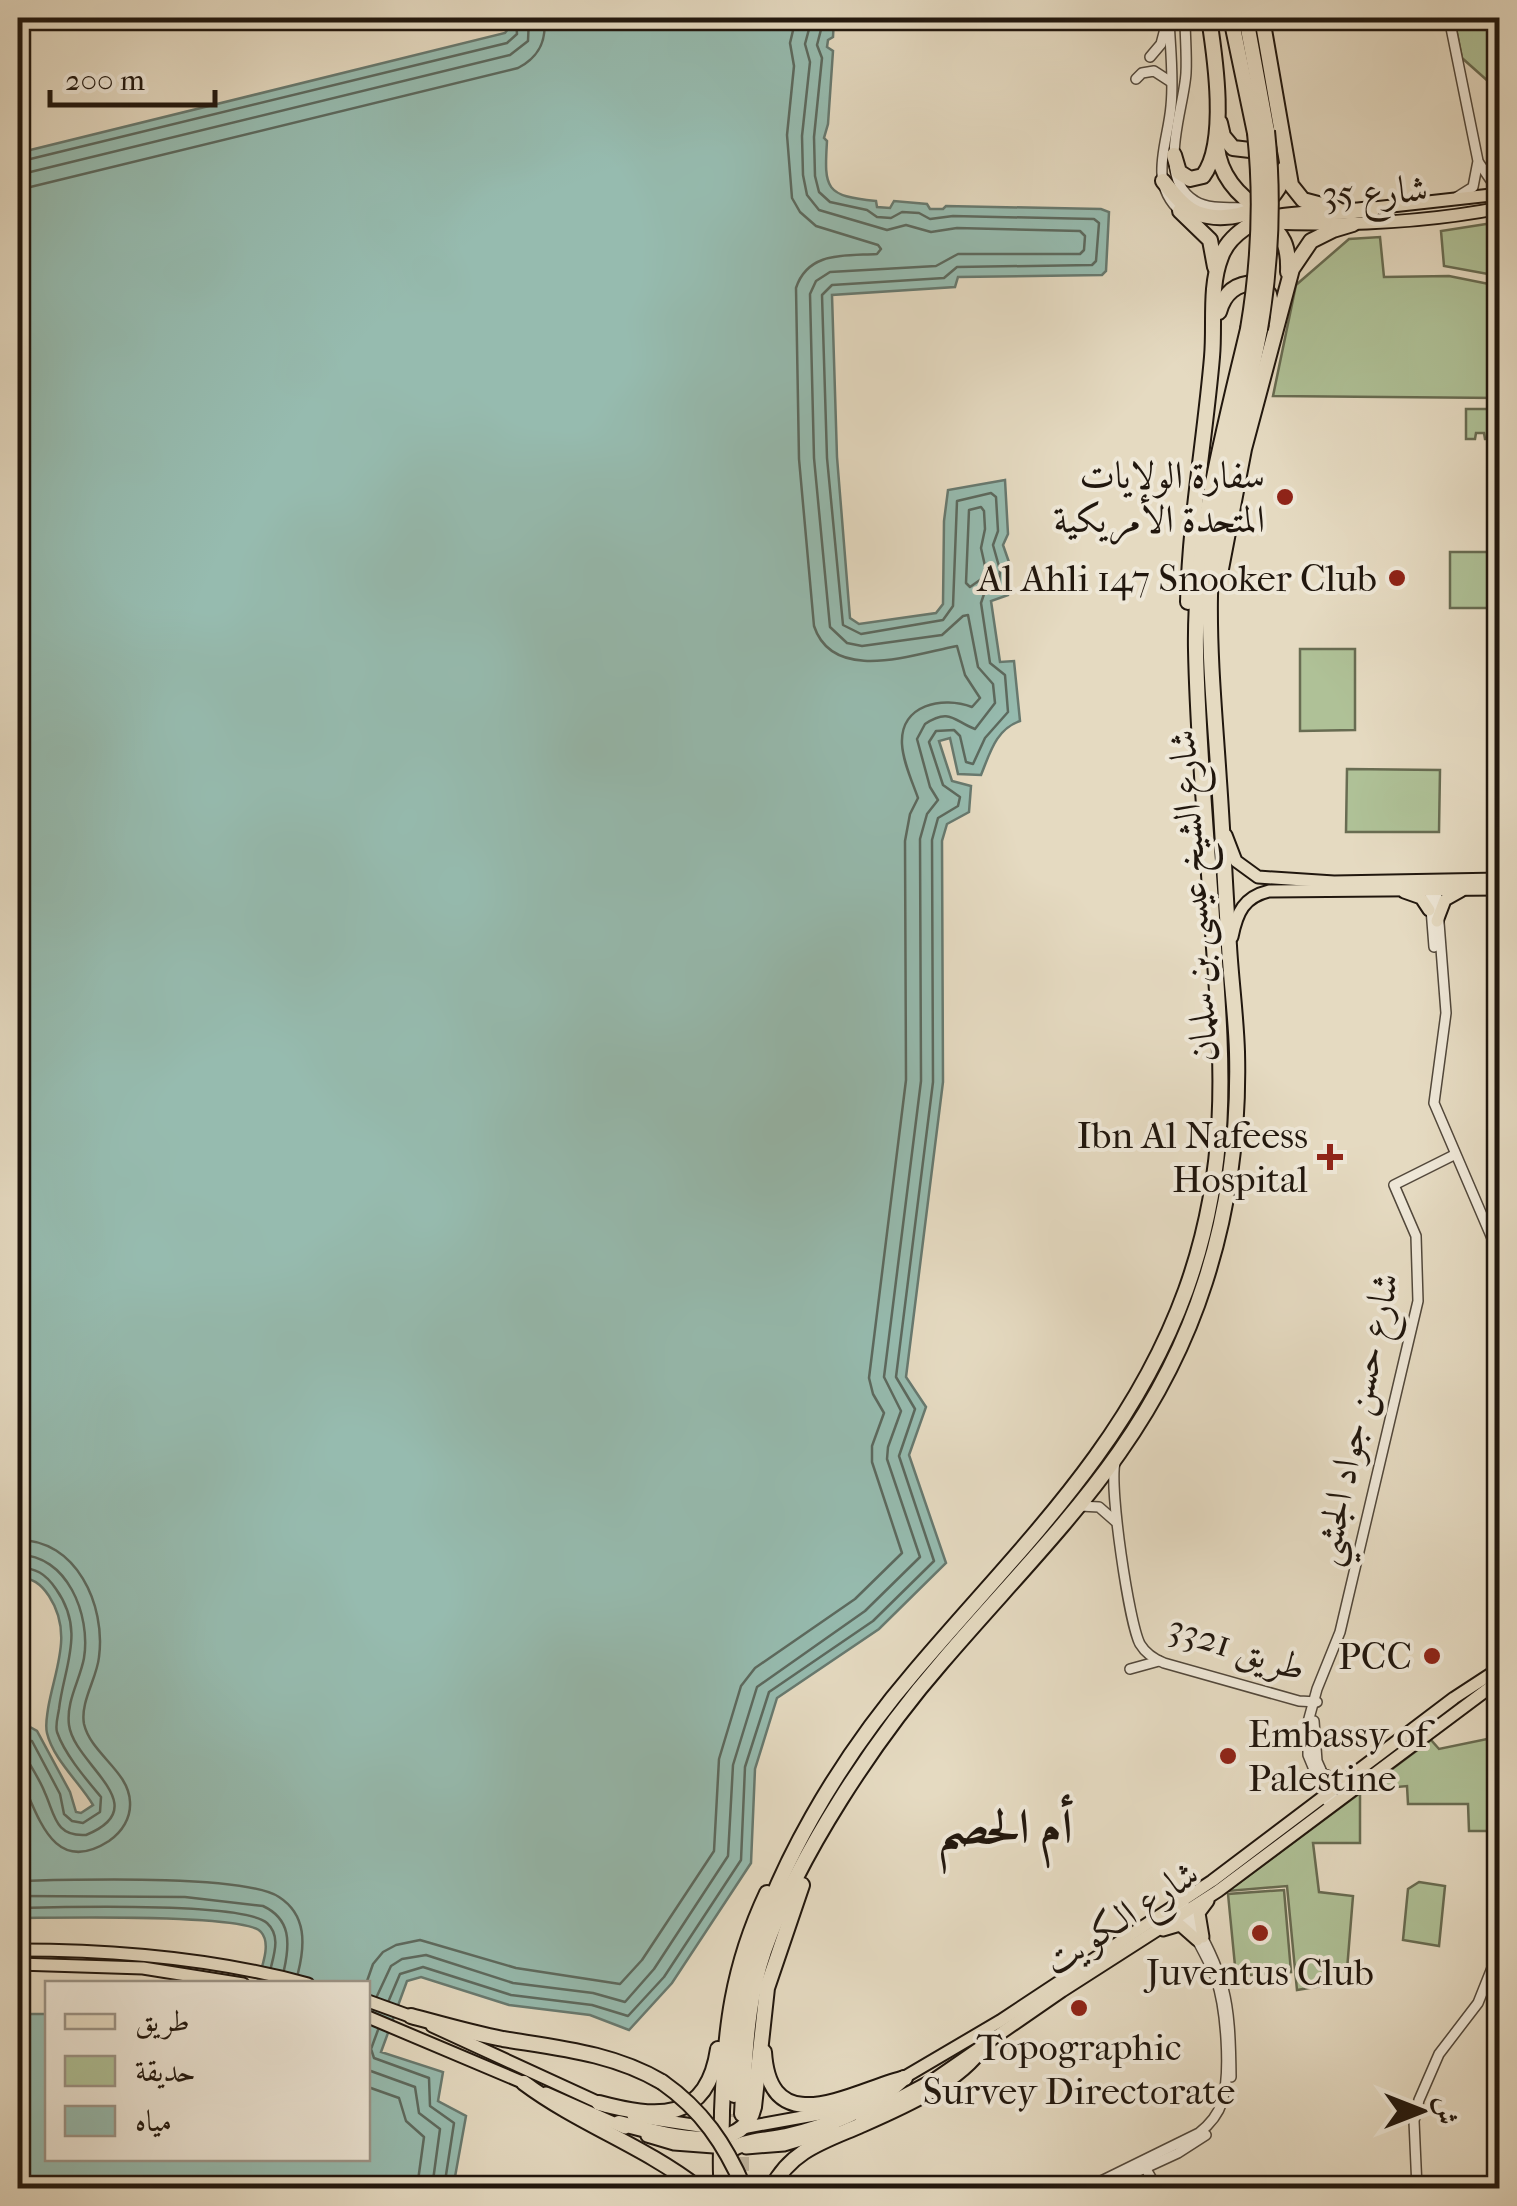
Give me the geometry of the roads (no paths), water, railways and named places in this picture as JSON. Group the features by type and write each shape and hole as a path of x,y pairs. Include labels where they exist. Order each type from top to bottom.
{"highway":[{"path":"1210,18 1223,136 1241,151 1262,146 1270,136 1276,90 1262,18"},
{"name":"شارع الشيخ عيسى بن سلمان","path":"1231,18 1268,133"},
{"name":"شارع الشيخ عيسى بن سلمان","path":"740,2119 751,2005 764,1952 798,1874 879,1743 910,1701 1080,1506 1154,1402 1184,1342 1224,1212 1237,1085 1210,593 1216,528 1270,248 1268,133 1246,18"},
{"path":"1215,283 1221,255 1228,244 1282,185 1268,133 1276,90"},
{"path":"1174,154 1184,176 1203,176 1210,163 1217,102"},
{"path":"1215,132 1223,171 1232,186 1285,240 1287,288"},
{"path":"1268,133 1296,195 1337,209"},
{"path":"1163,181 1195,212 1233,217 1373,209"},
{"path":"1180,212 1210,240 1215,283 1214,335 1189,561 1189,650 1192,676 1198,686"},
{"path":"1257,215 1290,224"},
{"path":"1211,648 1229,520 1287,288 1303,249 1322,235 1354,224"},
{"path":"1214,335 1226,294 1239,285 1256,283 1267,291 1274,308 1269,356"},
{"name":"شارع الشيخ عيسى بن سلمان","path":"740,2119 736,2046 744,1982 756,1943 807,1824 894,1697 1087,1474 1142,1386 1187,1288 1210,1205 1222,1102 1222,1043 1198,686 1200,552 1211,488 1254,329"},
{"path":"598,2103 658,2115 693,2099 707,2082 716,2060 734,1980 762,1904 796,1834 807,1824"},
{"path":"729,2144 740,2119 754,2108 761,2024 771,1970 825,1829"},
{"path":"771,1970 764,2056 768,2076 782,2097 802,2106 834,2102 905,2078"},
{"path":"734,1980 726,2032 729,2144 736,2186"},
{"path":"408,2024 572,2050 625,2063 674,2091 711,2126 736,2186"},
{"path":"772,2188 797,2155 930,2090 976,2056 984,2044"},
{"path":"619,2124 729,2144 817,2128 879,2098 905,2078"},
{"path":"524,2083 552,2104 660,2162 698,2188"}],"main road":[{"name":"شارع 35","path":"1257,215 1373,209 1500,194"},
{"name":"شارع 35","path":"1290,224 1423,220 1500,208"},
{"path":"1222,812 1232,855 1241,868 1258,877 1500,889"},
{"path":"1229,951 1240,908 1260,893 1390,890 1500,879"},
{"path":"1390,890 1416,896 1433,915 1445,900 1465,889"},
{"path":"1327,1793 1336,1780 1352,1777 1500,1668"},
{"name":"شارع الكويت","path":"740,2119 825,2114 905,2078 1182,1906 1218,1890 1327,1793 1500,1682"},
{"name":"شارع الكويت","path":"408,2024 638,2118 729,2144 811,2138 854,2122 936,2078 1149,1934 1308,1811 1318,1796 1327,1793"},
{"path":"1200,1938 1199,1913 1218,1890"},
{"path":"1149,1934 1180,1926 1200,1938"},
{"path":"18,1950 115,1951 246,1968 296,1981"},
{"path":"18,1964 143,1968 224,1981"},
{"path":"370,2002 524,2083 619,2124"},
{"path":"370,2017 408,2024"}],"street":[{"path":"1167,18 1172,82 1162,146 1166,194 1180,212 1205,222 1257,215"},
{"path":"1150,57 1161,44 1167,18"},
{"path":"1184,18 1184,90 1174,154 1180,184 1194,201 1257,215"},
{"path":"1449,18 1478,160 1490,179 1500,184"},
{"path":"1136,78 1154,71 1172,82"},
{"path":"1449,200 1473,186 1478,160"},
{"path":"1432,884 1446,1000 1434,1099 1454,1155 1500,1256"},
{"name":"شارع حسن جواد الجشي","path":"1327,1793 1311,1768 1306,1740 1340,1632 1418,1301 1416,1236 1394,1185 1454,1155"},
{"name":"طريق 3321","path":"1118,1456 1112,1480 1117,1524 1140,1642 1147,1654 1159,1661 1316,1700"},
{"path":"1080,1506 1099,1507 1117,1524"},
{"path":"1140,1642 1130,1669 1159,1661"},
{"path":"1500,1682 1496,1694 1500,1780"},
{"path":"1296,1697 1303,1711 1306,1740"},
{"name":"شارع حسن جواد الجشي","path":"1316,1700 1313,1734 1327,1793"},
{"path":"1464,1705 1487,1703 1496,1720"},
{"path":"1102,2188 1199,2133 1217,2114 1223,2098 1222,2000 1200,1938 1182,1906"},
{"path":"1417,2188 1414,2121 1419,2100 1439,2054 1478,2002 1500,1948"},
{"path":"1087,2188 1143,2165"},
{"path":"1143,2165 1158,2188"}],"water":[{"path":"505,18 834,18 833,37 827,47 833,51 824,138 828,180 837,192 890,208 894,201 927,204 930,209 946,206 1109,212 1106,271 1102,275 958,277 955,287 832,295 837,457 850,618 859,624 936,613 943,604 948,490 1005,480 1008,534 1003,545 1011,568 1008,595 991,601 1000,662 1014,661 1020,721 999,736 981,775 958,774 950,738 939,741 952,781 971,786 969,812 947,824 942,841 943,1082 906,1377 926,1407 909,1455 946,1563 879,1629 777,1698 755,1769 751,1863 672,1983 629,2030 590,2015 509,2005 421,1977 407,1981 381,2052 443,2072 438,2101 466,2116 453,2188 18,2188 18,2014 45,2014 45,2161 370,2161 370,1981 258,1981 266,1943 261,1932 248,1926 186,1919 18,1918 18,1733 28,1726 37,1731 70,1792 76,1812 93,1805 55,1752 46,1730 60,1652 56,1610 39,1585 18,1578 18,153 505,33"}],"tunnel":[{"path":"732,2180 733,2114"},
{"path":"742,2136 742,2180"}],"place":[{"name":"سفارة الولايات المتحدة الأمريكية","path":"1285,497"},
{"name":"Al Ahli 147 Snooker Club","path":"1397,578"},
{"name":"Ibn Al Nafeess Hospital","path":"1330,1157"},
{"name":"PCC","path":"1432,1656"},
{"name":"Embassy of Palestine","path":"1228,1756"},
{"name":"Juventus Club","path":"1260,1933"},
{"name":"Topographic Survey Directorate","path":"1079,2008"}],"district":[{"name":"أم الحصم","path":"1005,1826"}]}
